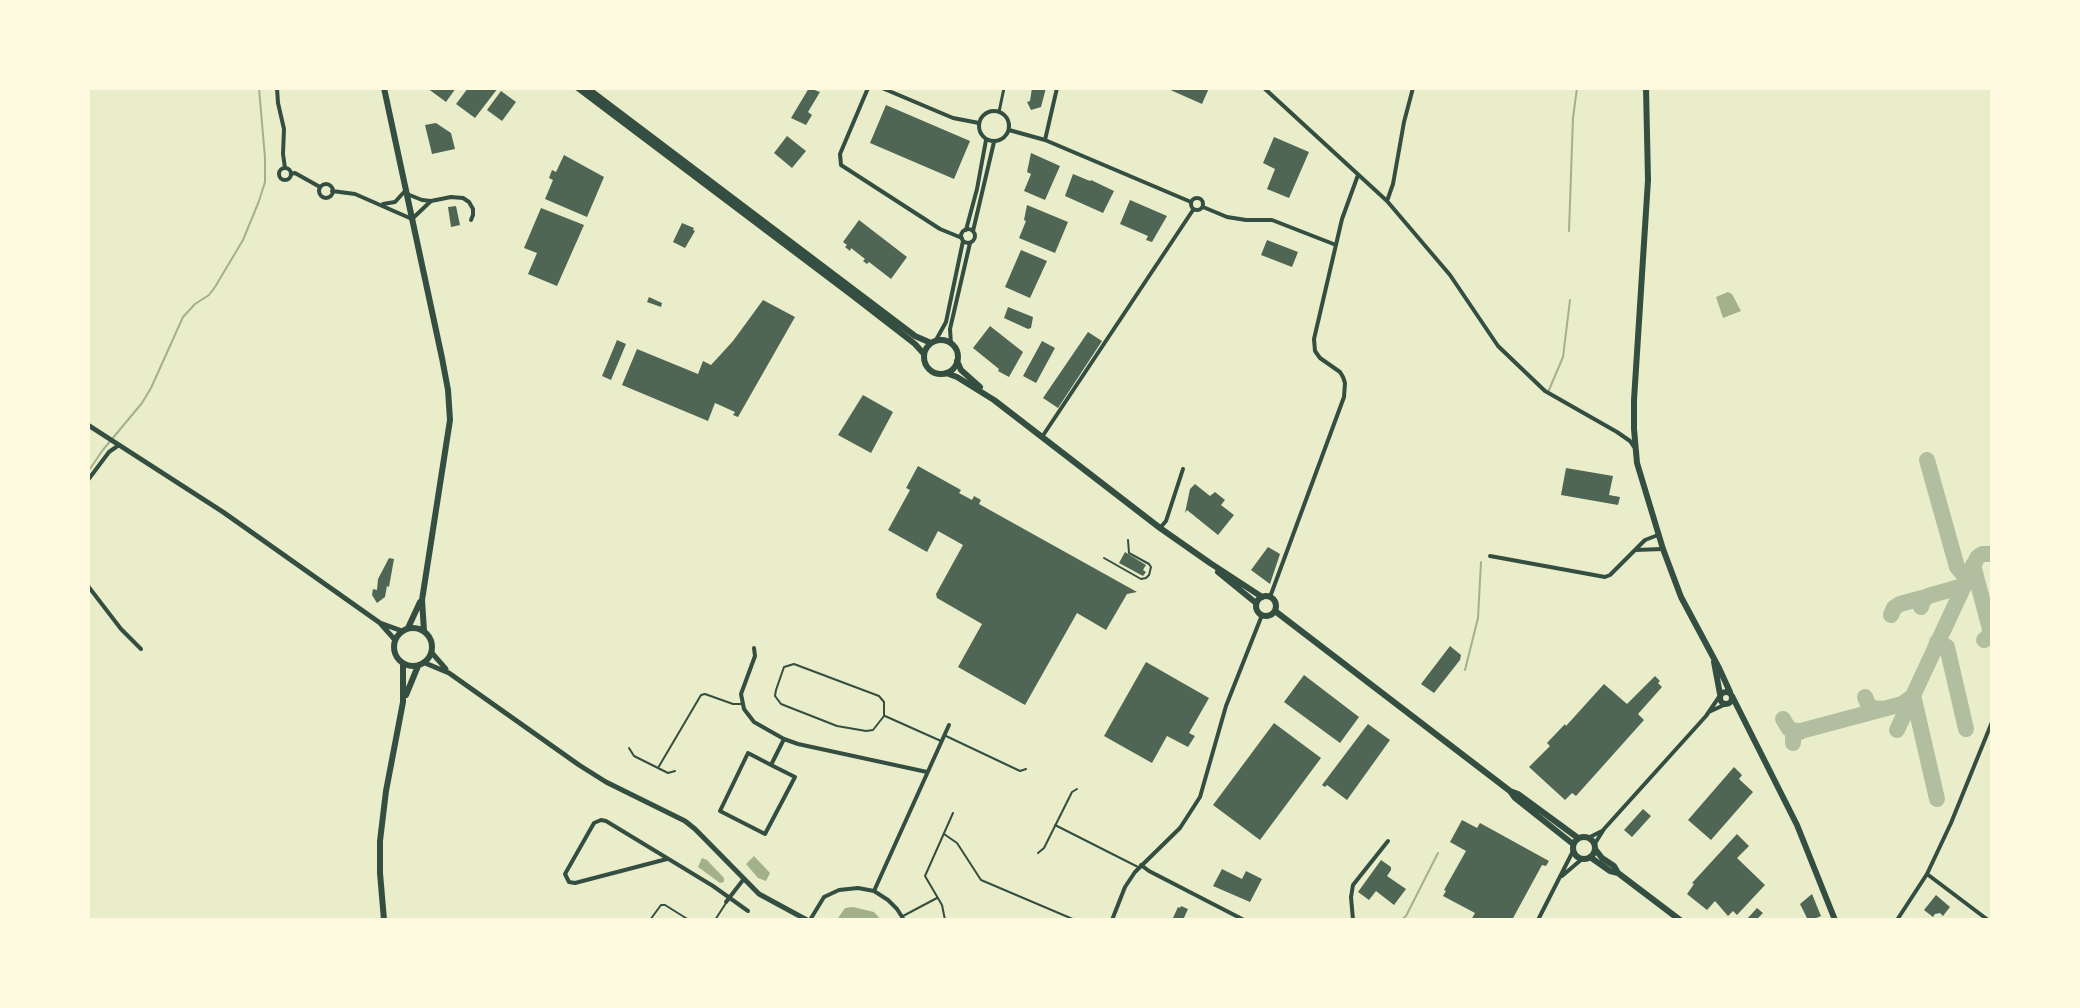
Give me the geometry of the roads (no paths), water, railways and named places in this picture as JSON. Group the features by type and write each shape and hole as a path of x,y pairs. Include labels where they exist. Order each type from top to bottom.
{"main road":[{"path":"384,88 442,358 450,420 422,600 424,631 431,640 432,653 421,664 403,702"},
{"path":"578,88 915,344 924,354 925,365 932,372 946,373 953,369 957,361"},
{"path":"587,88 915,336 951,344 963,373 994,400 1160,528 1266,597 1276,605 1275,611 1270,615 1257,612 1256,603 1210,563"},
{"path":"1644,88 1648,180 1635,371 1637,463 1658,535 1681,597 1797,825 1835,920"},
{"path":"924,354 934,342"},
{"path":"1637,344 1638,432 1645,485"},
{"path":"946,373 994,400"},
{"path":"1256,603 1266,597"},
{"path":"384,920 380,841 403,702 403,664 396,656 394,646 422,600"},
{"path":"1275,611 1510,791 1518,794 1575,844 1578,857 1599,861 1610,871 1618,873"},
{"path":"405,629 424,631"},
{"path":"1713,659 1720,701 1740,711"},
{"path":"403,664 421,664"},
{"path":"1720,696 1724,691 1731,694"},
{"path":"1727,704 1731,701 1731,694"},
{"path":"1575,844 1588,838 1618,873 1680,920"},
{"path":"1586,858 1594,847"}],"street":[{"path":"277,88 284,129 285,168"},
{"path":"868,88 840,154 841,165 970,243"},
{"path":"882,88 953,118 979,123"},
{"path":"999,112 1004,88"},
{"path":"1045,140 1057,88"},
{"path":"1264,88 1387,201 1450,275 1498,346 1545,391 1617,432 1630,441 1636,450"},
{"path":"1387,201 1413,88"},
{"path":"999,112 1007,118 1009,130 1005,137 994,142 986,140 980,133 979,123 985,114 999,112"},
{"path":"1009,130 1045,140 1191,202"},
{"path":"967,231 986,140"},
{"path":"934,342 946,322 962,240 994,142"},
{"path":"285,168 291,174"},
{"path":"285,168 279,172 281,179 288,179 291,174"},
{"path":"291,174 295,173 320,187"},
{"path":"1266,597 1344,397 1343,377 1320,358 1315,351 1314,339 1342,219 1358,175"},
{"path":"320,187 329,185 332,191"},
{"path":"320,187 322,196 330,196 332,191"},
{"path":"332,191 355,194 412,219 431,201"},
{"path":"381,204 395,202 406,191 422,200 463,198 473,209 471,220"},
{"path":"1191,202 1199,198 1203,207"},
{"path":"1042,437 1193,210 1191,202"},
{"path":"1203,207 1227,217 1272,220 1336,245"},
{"path":"1193,210 1203,207"},
{"path":"946,231 967,231 974,239 970,243 950,329 951,344"},
{"path":"88,425 233,519 380,623 395,640"},
{"path":"1617,432 1628,434 1634,429"},
{"path":"88,480 118,443"},
{"path":"1160,528 1166,521 1183,469"},
{"path":"1490,556 1605,577 1645,540 1658,535"},
{"path":"1635,550 1663,549"},
{"path":"88,586 121,629 141,649"},
{"path":"1112,920 1125,887 1140,866 1180,828 1200,797 1226,706 1262,615"},
{"path":"380,623 405,629"},
{"path":"754,648 755,656 741,694 745,711 754,722 784,739 822,751 927,772"},
{"path":"432,653 449,673 579,765 606,782 685,821 743,880 770,902 809,920 824,897 839,890 858,888 874,891 888,900 903,918"},
{"path":"421,664 449,673"},
{"path":"1594,847 1604,829 1720,696"},
{"path":"1709,712 1727,704"},
{"path":"1897,920 1927,874 1992,722"},
{"path":"874,891 949,725"},
{"path":"771,765 784,739"},
{"path":"748,753 771,765 795,777 765,834 720,811 748,753"},
{"path":"667,859 575,883 569,882 565,874 594,823 606,821 667,859 728,900 748,911"},
{"path":"1588,838 1604,829"},
{"path":"1353,920 1353,885 1388,841"},
{"path":"1538,920 1575,844"},
{"path":"1560,878 1586,858"},
{"path":"1140,866 1244,920"},
{"path":"1927,874 1988,920"},
{"path":"728,900 743,880"}],"lane":[{"path":"1104,558 1141,579 1146,578 1151,567 1129,553 1128,540"},
{"path":"794,664 879,696 884,702 884,716 870,731 837,726 781,704 775,696 784,667 794,664"},
{"path":"658,768 701,695 742,704"},
{"path":"884,716 943,738 956,739 1020,771 1026,769"},
{"path":"629,748 634,756 668,773 675,771"},
{"path":"1038,853 1044,848 1072,792 1077,789"},
{"path":"945,920 942,905 925,876 953,813"},
{"path":"1055,825 1140,866"},
{"path":"944,834 957,843 981,880 1075,920"},
{"path":"903,918 937,898"},
{"path":"715,920 728,900"},
{"path":"650,920 661,905 689,920"}],"waterway":[{"path":"88,472 142,403 183,317 209,295 243,240 265,182 259,88"},
{"path":"1569,231 1577,88"},
{"path":"1549,390 1563,357 1570,300"},
{"path":"1465,670 1478,618 1481,562"},
{"path":"1401,920 1406,916 1438,853"}]}
